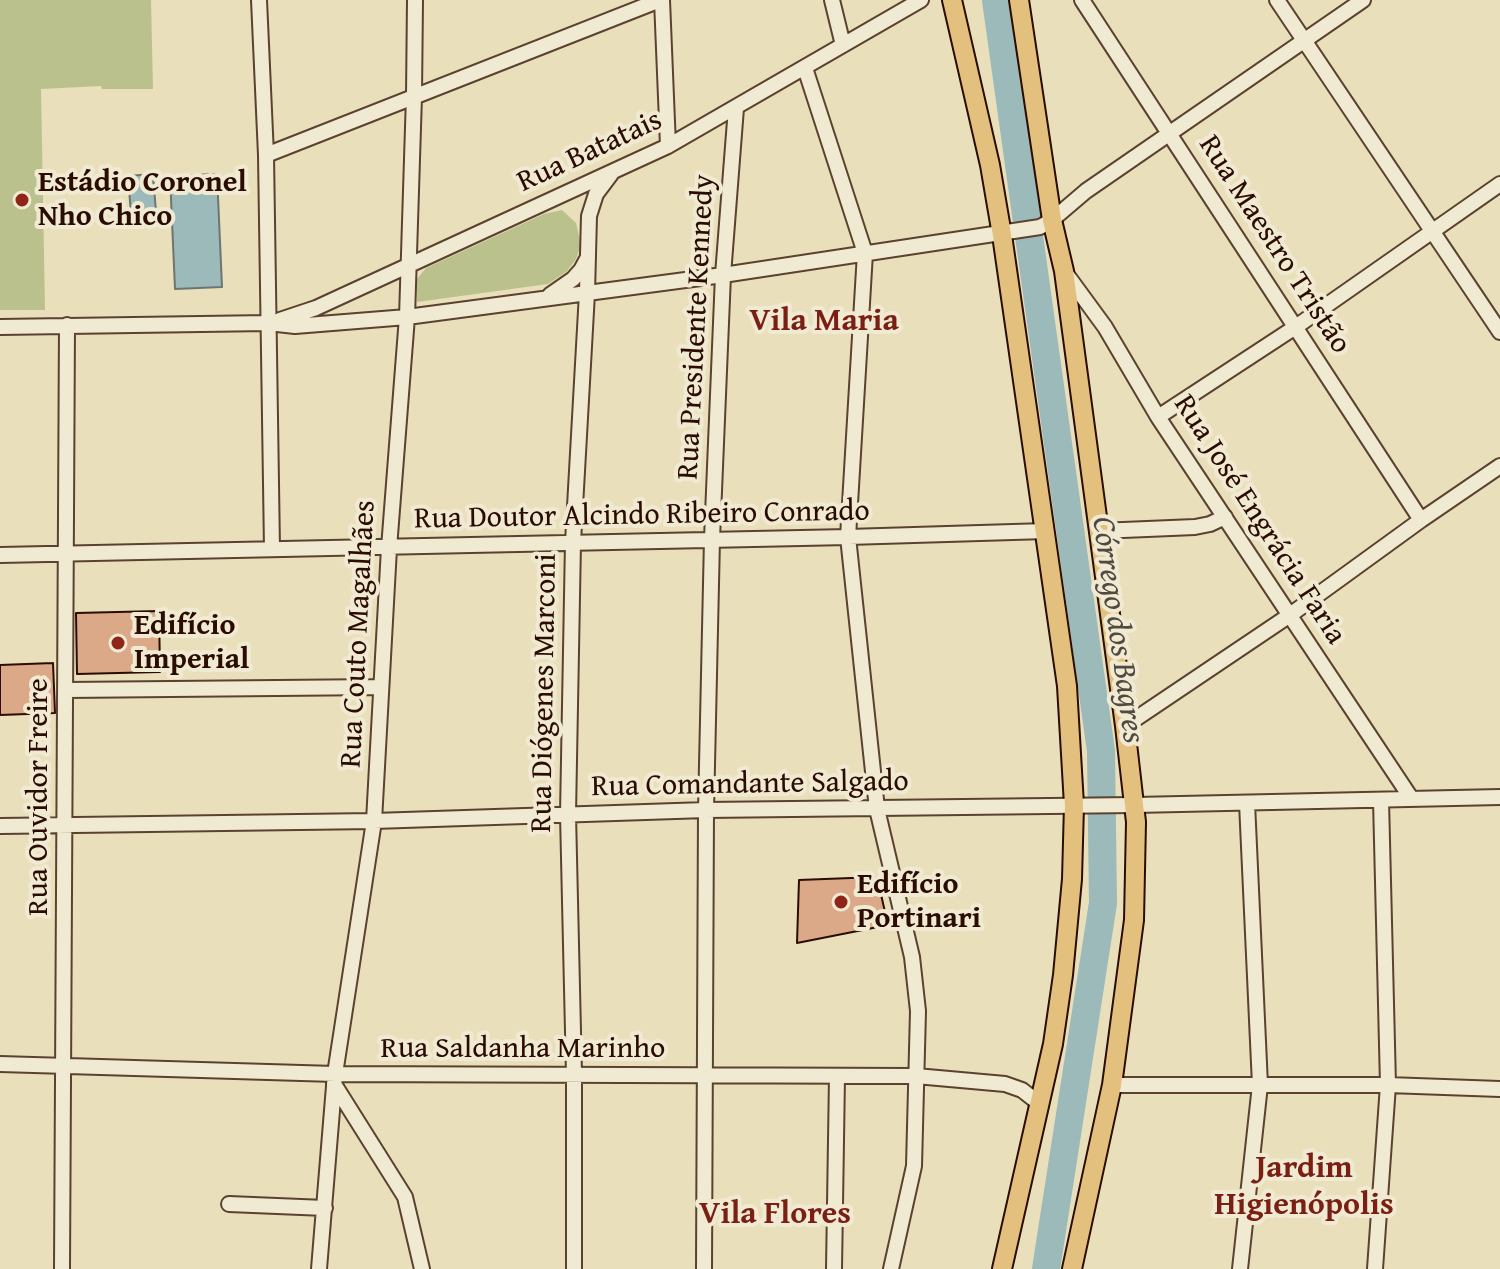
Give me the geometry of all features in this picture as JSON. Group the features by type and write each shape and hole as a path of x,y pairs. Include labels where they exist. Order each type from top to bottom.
{"main road":[{"path":"952,0 1006,234 1067,686 1080,805 1063,975 1040,1104 1002,1269"},
{"path":"1019,0 1046,224 1064,271 1099,531 1125,726 1126,805 1136,875 1134,920 1112,1085 1072,1269"}],"street":[{"path":"259,0 266,155 272,549"},
{"name":"Rua Couto Magalhães","path":"319,1269 335,1079 374,821 389,548 407,317 415,0"},
{"path":"266,155 661,0 668,146"},
{"path":"832,0 843,45"},
{"name":"Rua Batatais","path":"268,323 316,308 668,146 921,0"},
{"name":"Rua Maestro Tristão","path":"1082,0 1421,520"},
{"path":"1277,0 1500,332"},
{"path":"0,327 268,323 295,326 407,317 1006,234 1046,224 1086,191 1169,132 1363,0"},
{"path":"805,68 865,253 848,537 877,809 912,957 918,1011 914,1166 891,1269"},
{"name":"Rua Presidente Kennedy","path":"704,1269 706,810 712,539 723,275 736,108"},
{"name":"Rua Diógenes Marconi","path":"574,1269 574,1075 568,814 573,542 589,216 596,194 611,174"},
{"path":"1158,417 1297,326 1500,184"},
{"path":"564,194 578,200 589,216"},
{"path":"542,299 573,279 588,264 599,285 614,289"},
{"name":"Rua José Engrácia Faria","path":"1064,271 1105,327 1158,417 1411,798"},
{"name":"Rua Ouvidor Freire","path":"62,1269 67,325"},
{"path":"1125,726 1290,615 1500,466"},
{"path":"1099,531 1195,527 1225,517"},
{"name":"Rua Doutor Alcindo Ribeiro Conrado","path":"0,555 1046,531"},
{"path":"66,690 381,687"},
{"name":"Rua Comandante Salgado","path":"0,826 1500,797"},
{"path":"1375,1269 1388,1085 1381,800"},
{"path":"1240,1269 1260,1085 1247,803"},
{"name":"Rua Saldanha Marinho","path":"0,1064 335,1079 574,1075 916,1076 1005,1084 1022,1090 1040,1104"},
{"path":"834,1269 837,1076"},
{"path":"335,1079 405,1197 422,1269"},
{"path":"1112,1085 1388,1085 1500,1089"},
{"path":"229,1204 325,1208"}],"green space":[{"path":"0,0 151,0 153,89 102,89 101,86 41,89 45,310 0,310"},
{"path":"562,210 576,223 581,245 567,271 548,284 417,302 417,279 426,268 544,214"}],"water":[{"path":"153,174 157,225 132,227 128,176"},
{"path":"217,174 222,287 175,289 170,176"}],"building":[{"name":"Edifício Imperial","path":"159,611 160,672 77,674 76,613"},
{"path":"53,663 55,713 0,715 0,665"},
{"name":"Edifício Portinari","path":"877,877 888,925 797,943 799,880"}],"waterway":[{"name":"Córrego dos Bagres","path":"996,0 1101,751 1103,903 1046,1269"}],"place":[{"name":"Estádio Coronel Nho Chico","path":"22,200"},
{"name":"Edifício Imperial","path":"118,643"},
{"name":"Edifício Portinari","path":"841,902"}],"district":[{"name":"Vila Maria","path":"824,322"},
{"name":"Jardim Higienópolis","path":"1304,1188"},
{"name":"Vila Flores","path":"775,1215"}]}
